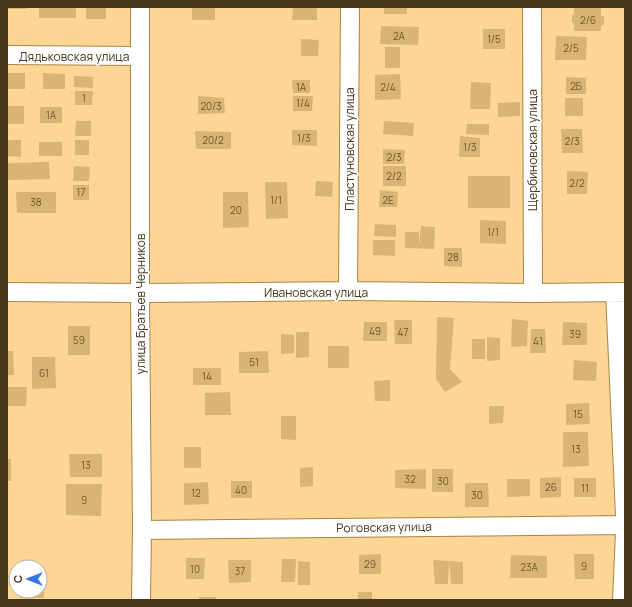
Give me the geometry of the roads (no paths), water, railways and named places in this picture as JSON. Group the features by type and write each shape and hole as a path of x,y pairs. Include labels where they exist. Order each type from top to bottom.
{"street":[{"name":"улица Братьев Черников","path":"140,7 141,600"},
{"name":"Пластуновская улица","path":"348,292 350,7"},
{"name":"Щербиновская улица","path":"532,7 533,293"},
{"name":"Дядьковская улица","path":"7,55 140,56"},
{"name":"Ивановская улица","path":"7,292 620,292"},
{"path":"620,292 625,516"},
{"name":"Роговская улица","path":"142,530 625,525"},
{"path":"622,600 625,532"}]}
